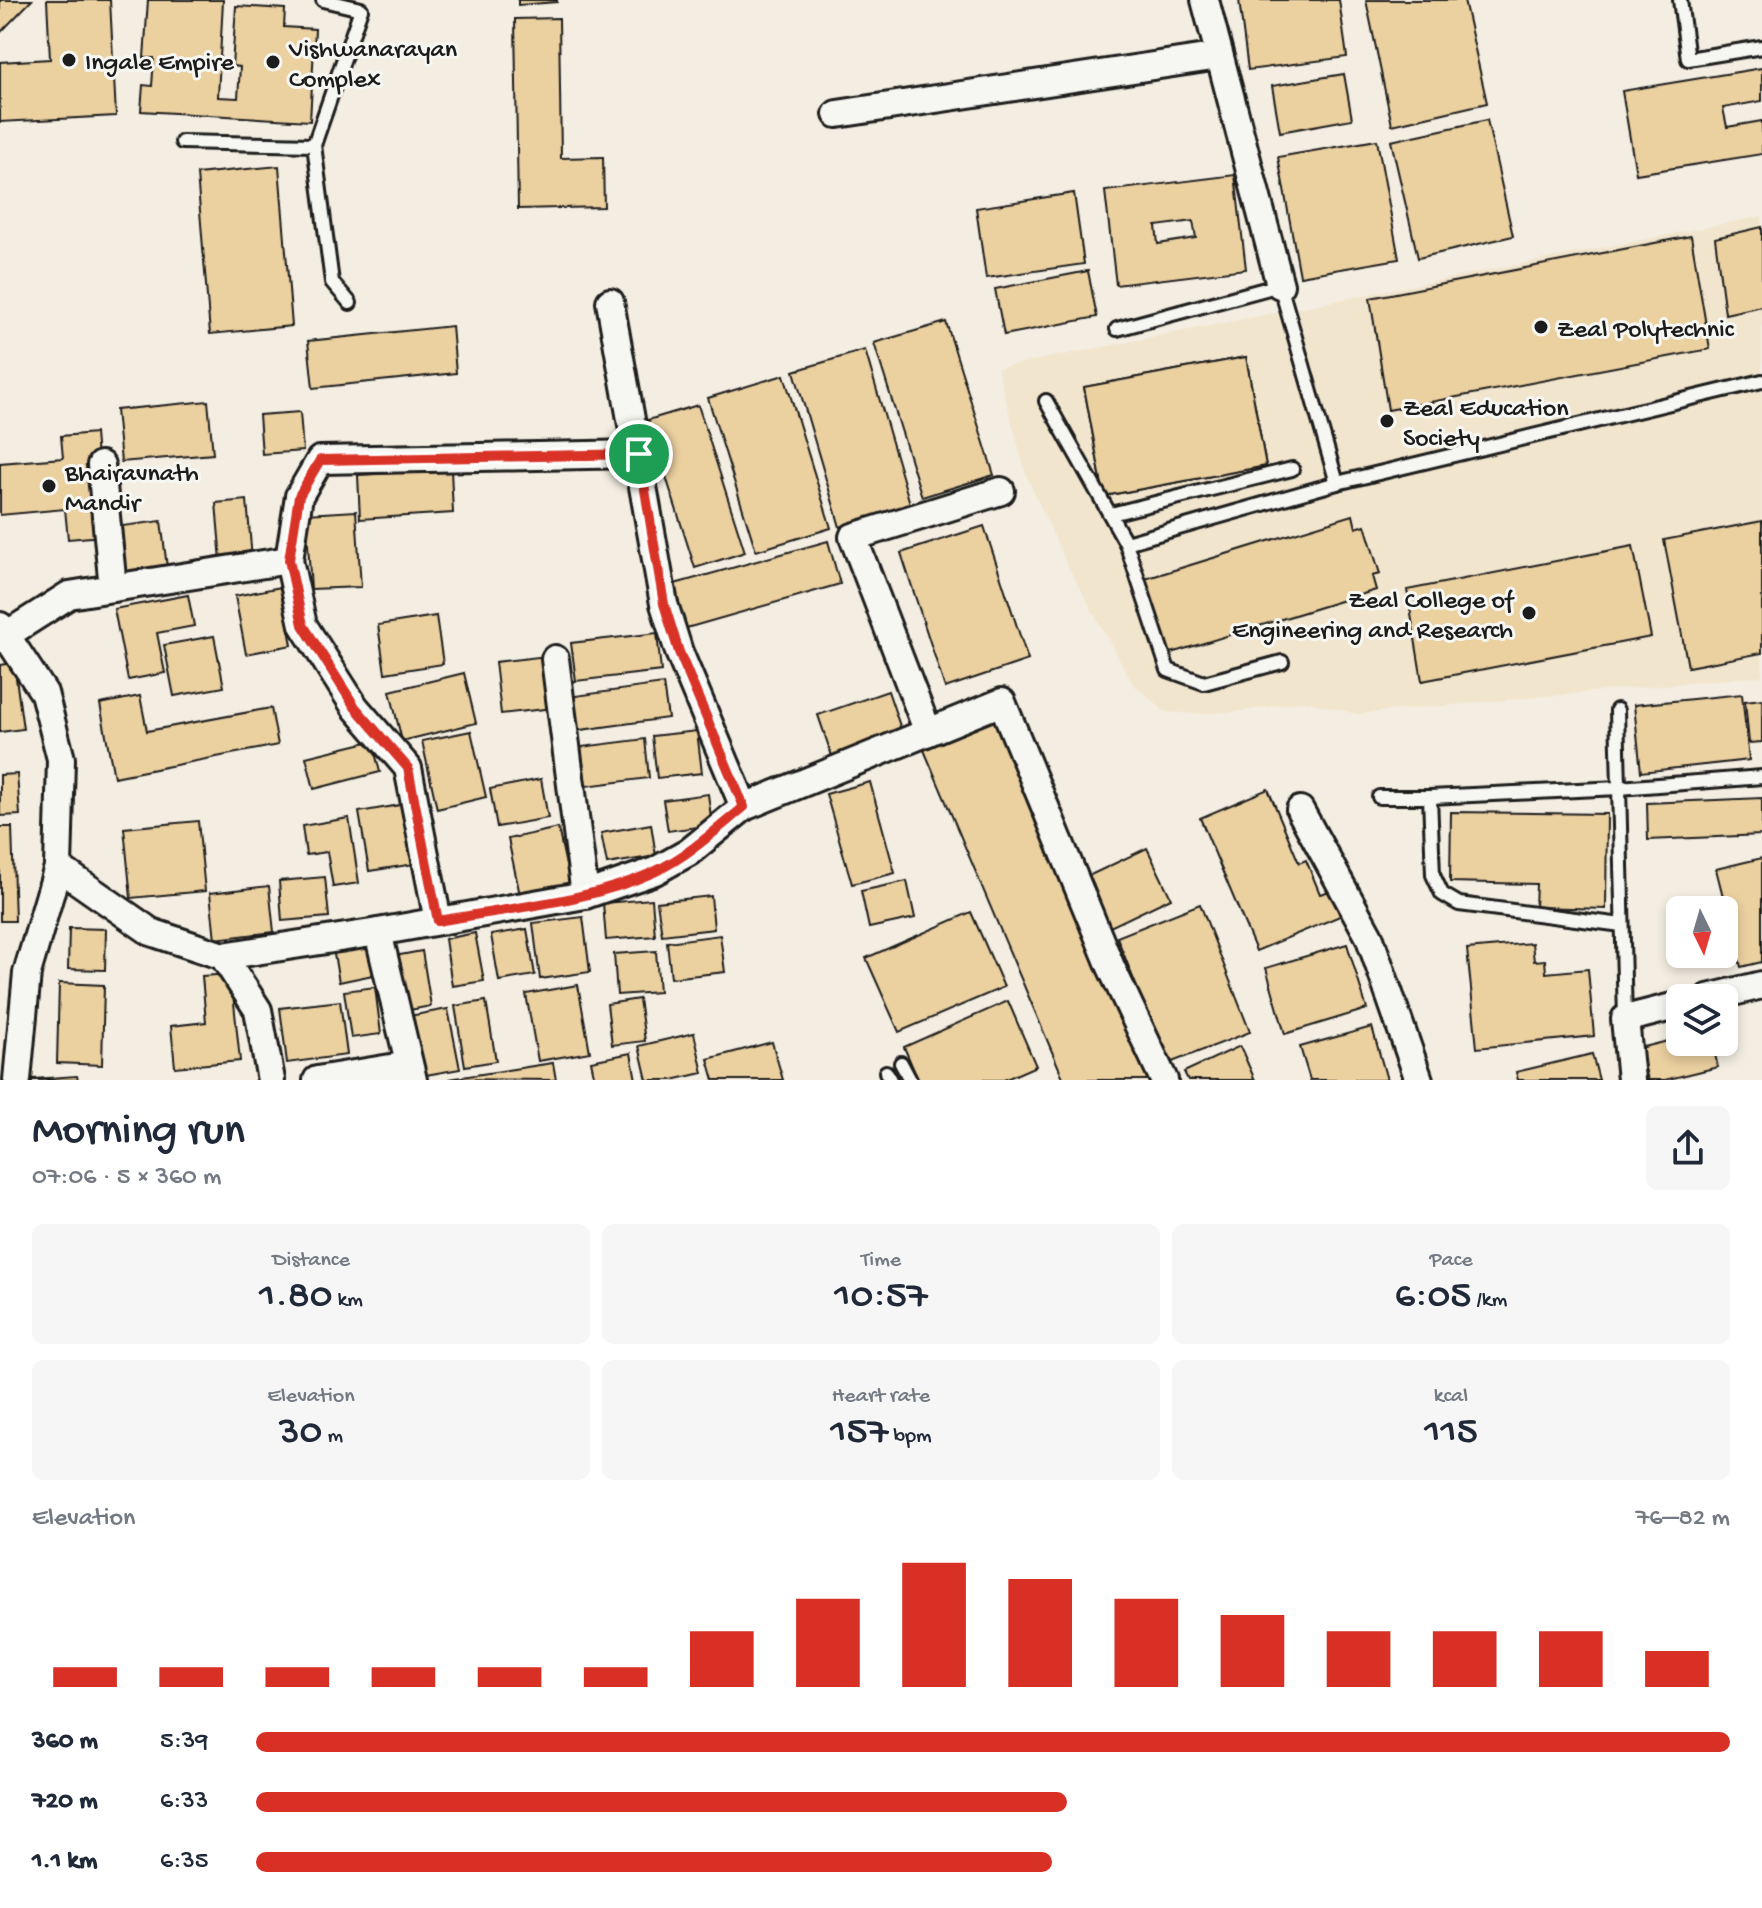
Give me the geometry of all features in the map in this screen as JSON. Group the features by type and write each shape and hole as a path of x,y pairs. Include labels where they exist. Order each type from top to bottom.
{"street":[{"path":"1205,0 1280,285"},
{"path":"837,114 1219,56"},
{"path":"610,302 664,604 679,652 744,807"},
{"path":"438,921 408,768 355,707 303,625 289,560 299,496 320,460 639,454"},
{"path":"101,465 113,588"},
{"path":"928,732 853,537 1001,491"},
{"path":"17,1080 27,973 58,867 61,759 44,693 3,634 69,595 289,560"},
{"path":"555,659 585,895"},
{"path":"58,867 151,932 223,956 378,932 585,895 655,871 689,852 744,807 1002,702 1111,967 1164,1080"},
{"path":"1300,810 1369,936 1419,1080"},
{"path":"317,1080 411,1073 378,932"},
{"path":"223,956 258,1010 271,1080"},
{"path":"1738,991 1762,985"},
{"path":"1631,1080 1625,1019 1666,1009"}],"lane":[{"path":"323,0 361,9 314,145 332,282 350,303"},
{"path":"1680,0 1688,59 1762,47"},
{"path":"182,142 314,145"},
{"path":"1117,329 1280,285 1337,483"},
{"path":"1126,543 1337,483 1762,381"},
{"path":"1046,401 1126,543 1168,670 1204,683 1282,662"},
{"path":"1111,514 1292,469"},
{"path":"1617,710 1625,1019"},
{"path":"1379,797 1619,788 1762,777"},
{"path":"1430,797 1433,875 1442,894 1459,904 1622,925"},
{"path":"901,1063 910,1080"}],"shaded area":[{"name":"Zeal Education Society","path":"1762,216 1762,676 1357,714 1304,701 1237,712 1165,712 1133,684 1067,565 1026,475 997,368"}],"building":[{"name":"Ingale Empire","path":"0,0 32,0 0,33"},
{"name":"Ingale Empire","path":"47,0 110,0 116,116 0,122 0,62 50,59"},
{"name":"Vishwanarayan Complex","path":"148,0 223,0 218,97 238,98 240,67 232,66 236,6 285,9 284,27 315,29 310,121 141,111 143,85 152,86 154,58 144,58"},
{"path":"518,0 557,0 557,2 518,5"},
{"path":"1239,0 1339,0 1347,57 1248,70"},
{"path":"1366,0 1464,0 1487,103 1392,125"},
{"path":"559,18 561,158 603,157 604,207 518,209 515,19"},
{"path":"1762,68 1762,101 1723,108 1727,127 1762,121 1762,154 1636,174 1622,91"},
{"path":"1344,74 1352,119 1280,132 1272,86"},
{"path":"1487,120 1513,236 1418,258 1391,141"},
{"path":"1377,140 1399,259 1300,276 1278,157"},
{"path":"279,166 292,326 210,334 197,174"},
{"path":"1235,175 1246,269 1116,285 1105,191","holes":["1193,221 1196,238 1158,244 1156,226"]},
{"path":"1074,193 1084,264 986,278 976,208"},
{"path":"1762,227 1762,306 1725,314 1715,238"},
{"name":"Zeal Polytechnic","path":"1691,236 1710,349 1388,410 1370,298"},
{"path":"1088,271 1097,317 1004,335 995,289"},
{"path":"946,322 994,475 922,497 874,343"},
{"path":"452,326 456,373 313,388 308,341"},
{"path":"865,350 911,507 840,527 794,371"},
{"path":"1246,357 1266,466 1104,496 1084,387"},
{"path":"1246,357 1266,466 1104,496 1084,387"},
{"path":"784,375 831,528 756,551 708,398"},
{"path":"208,401 213,454 121,462 116,410"},
{"path":"698,405 745,552 695,568 648,420"},
{"path":"300,412 303,451 262,454 259,415"},
{"name":"Bhairavnath Mandir","path":"95,433 103,536 68,539 65,509 0,515 0,463 63,458 61,436"},
{"path":"451,470 453,513 360,519 358,475"},
{"path":"247,500 252,559 221,561 216,503"},
{"path":"356,511 361,587 311,589 306,514"},
{"name":"Zeal College of Engineering and Research","path":"1353,515 1356,528 1365,525 1380,574 1372,576 1376,590 1168,654 1145,579"},
{"path":"161,521 167,567 121,573 114,527"},
{"path":"1762,521 1762,653 1688,667 1664,540"},
{"path":"984,526 1028,660 945,688 901,553"},
{"path":"828,541 840,584 683,629 671,585"},
{"name":"Zeal College of Engineering and Research","path":"1633,546 1651,637 1422,681 1407,590"},
{"path":"281,587 292,645 246,654 235,596"},
{"path":"188,595 194,626 157,633 165,673 128,680 114,609"},
{"path":"436,616 443,664 385,673 378,625"},
{"path":"657,633 661,671 576,681 571,643"},
{"path":"214,636 224,687 174,696 164,645"},
{"path":"547,656 553,708 501,714 495,662"},
{"path":"14,663 23,729 0,732 0,665"},
{"path":"464,673 476,723 402,741 390,691"},
{"path":"663,684 668,718 573,731 568,697"},
{"path":"888,691 902,732 832,756 818,715"},
{"path":"1742,694 1749,760 1641,772 1634,705"},
{"path":"140,696 147,731 271,708 278,745 114,777 100,704"},
{"path":"1762,699 1762,742 1749,743 1745,701"},
{"path":"998,719 1152,1080 1064,1080 924,750"},
{"path":"471,731 486,797 437,809 422,741"},
{"path":"697,731 702,773 657,778 652,736"},
{"path":"645,739 649,778 586,786 581,747"},
{"path":"372,741 380,772 314,789 306,757"},
{"path":"17,774 20,815 0,816 0,775"},
{"path":"541,779 548,818 497,827 490,789"},
{"path":"870,782 895,873 852,884 826,794"},
{"path":"1268,789 1299,863 1306,860 1320,894 1330,891 1340,916 1256,951 1200,818"},
{"path":"708,794 712,825 668,831 663,800"},
{"path":"1762,798 1762,835 1648,840 1647,803"},
{"path":"406,804 415,864 369,871 359,812"},
{"path":"1451,812 1607,814 1606,909 1535,907 1536,884 1450,882"},
{"path":"349,818 359,883 333,887 327,852 306,855 302,826"},
{"path":"198,821 205,891 131,898 124,828"},
{"path":"651,824 656,856 607,864 601,833"},
{"path":"0,827 12,827 15,921 0,921"},
{"path":"558,828 570,884 520,895 508,839"},
{"path":"1147,848 1171,898 1106,929 1082,879"},
{"path":"1762,858 1762,962 1741,967 1738,955 1738,896 1723,896 1716,869"},
{"path":"325,877 329,917 282,921 279,881"},
{"path":"907,881 915,918 869,928 861,891"},
{"path":"269,886 274,932 215,939 210,893"},
{"path":"711,896 714,929 662,935 657,902"},
{"path":"652,899 655,936 606,940 603,903"},
{"path":"1200,904 1250,1032 1167,1064 1117,937"},
{"path":"971,912 1004,987 899,1032 866,958"},
{"path":"583,917 590,972 540,979 533,923"},
{"path":"69,928 106,929 105,970 68,969"},
{"path":"527,929 535,975 499,981 491,935"},
{"path":"475,933 484,981 452,986 445,939"},
{"path":"720,935 725,972 671,978 667,942"},
{"path":"368,943 373,975 339,982 333,949"},
{"path":"1532,943 1534,961 1545,960 1546,973 1588,969 1594,1036 1477,1048 1467,949"},
{"path":"1347,944 1367,1009 1285,1034 1266,968"},
{"path":"422,951 431,1006 399,1012 389,957"},
{"path":"656,951 659,992 617,995 614,954"},
{"path":"231,974 240,1061 175,1067 171,1026 206,1022 202,976"},
{"path":"59,983 104,985 102,1065 57,1063"},
{"path":"578,985 590,1052 538,1061 526,994"},
{"path":"375,987 381,1034 351,1038 344,991"},
{"path":"639,999 645,1041 612,1045 607,1004"},
{"path":"340,1001 347,1055 287,1063 280,1008"},
{"path":"486,1001 496,1061 465,1066 455,1006"},
{"path":"1008,1001 1036,1066 1004,1080 918,1080 904,1047"},
{"path":"448,1009 460,1069 420,1076 409,1016"},
{"path":"1372,1027 1387,1080 1310,1080 1300,1047"},
{"path":"694,1033 703,1073 672,1080 647,1080 639,1046"},
{"path":"772,1042 783,1080 714,1080 708,1059"},
{"path":"1666,1042 1666,1056 1715,1056 1718,1067 1665,1080 1648,1080 1640,1048"},
{"path":"1240,1046 1255,1080 1188,1080 1184,1072"},
{"path":"631,1053 636,1080 595,1080 591,1061"},
{"path":"1592,1054 1599,1080 1518,1080 1516,1072"},
{"path":"553,1063 556,1080 449,1079"},
{"path":"77,1076 78,1080 34,1080 34,1079"}],"place":[{"name":"Ingale Empire","path":"69,60"},
{"name":"Vishwanarayan Complex","path":"273,62"},
{"name":"Zeal Polytechnic","path":"1541,327"},
{"name":"Zeal Education Society","path":"1387,421"},
{"name":"Bhairavnath Mandir","path":"49,486"},
{"name":"Zeal College of Engineering and Research","path":"1529,613"}],"route":[{"path":"639,454 664,604 679,652 744,807 689,852 655,871 613,887 585,895 438,921 408,768 355,707 303,625 289,560 299,496 320,460 639,454"}]}
